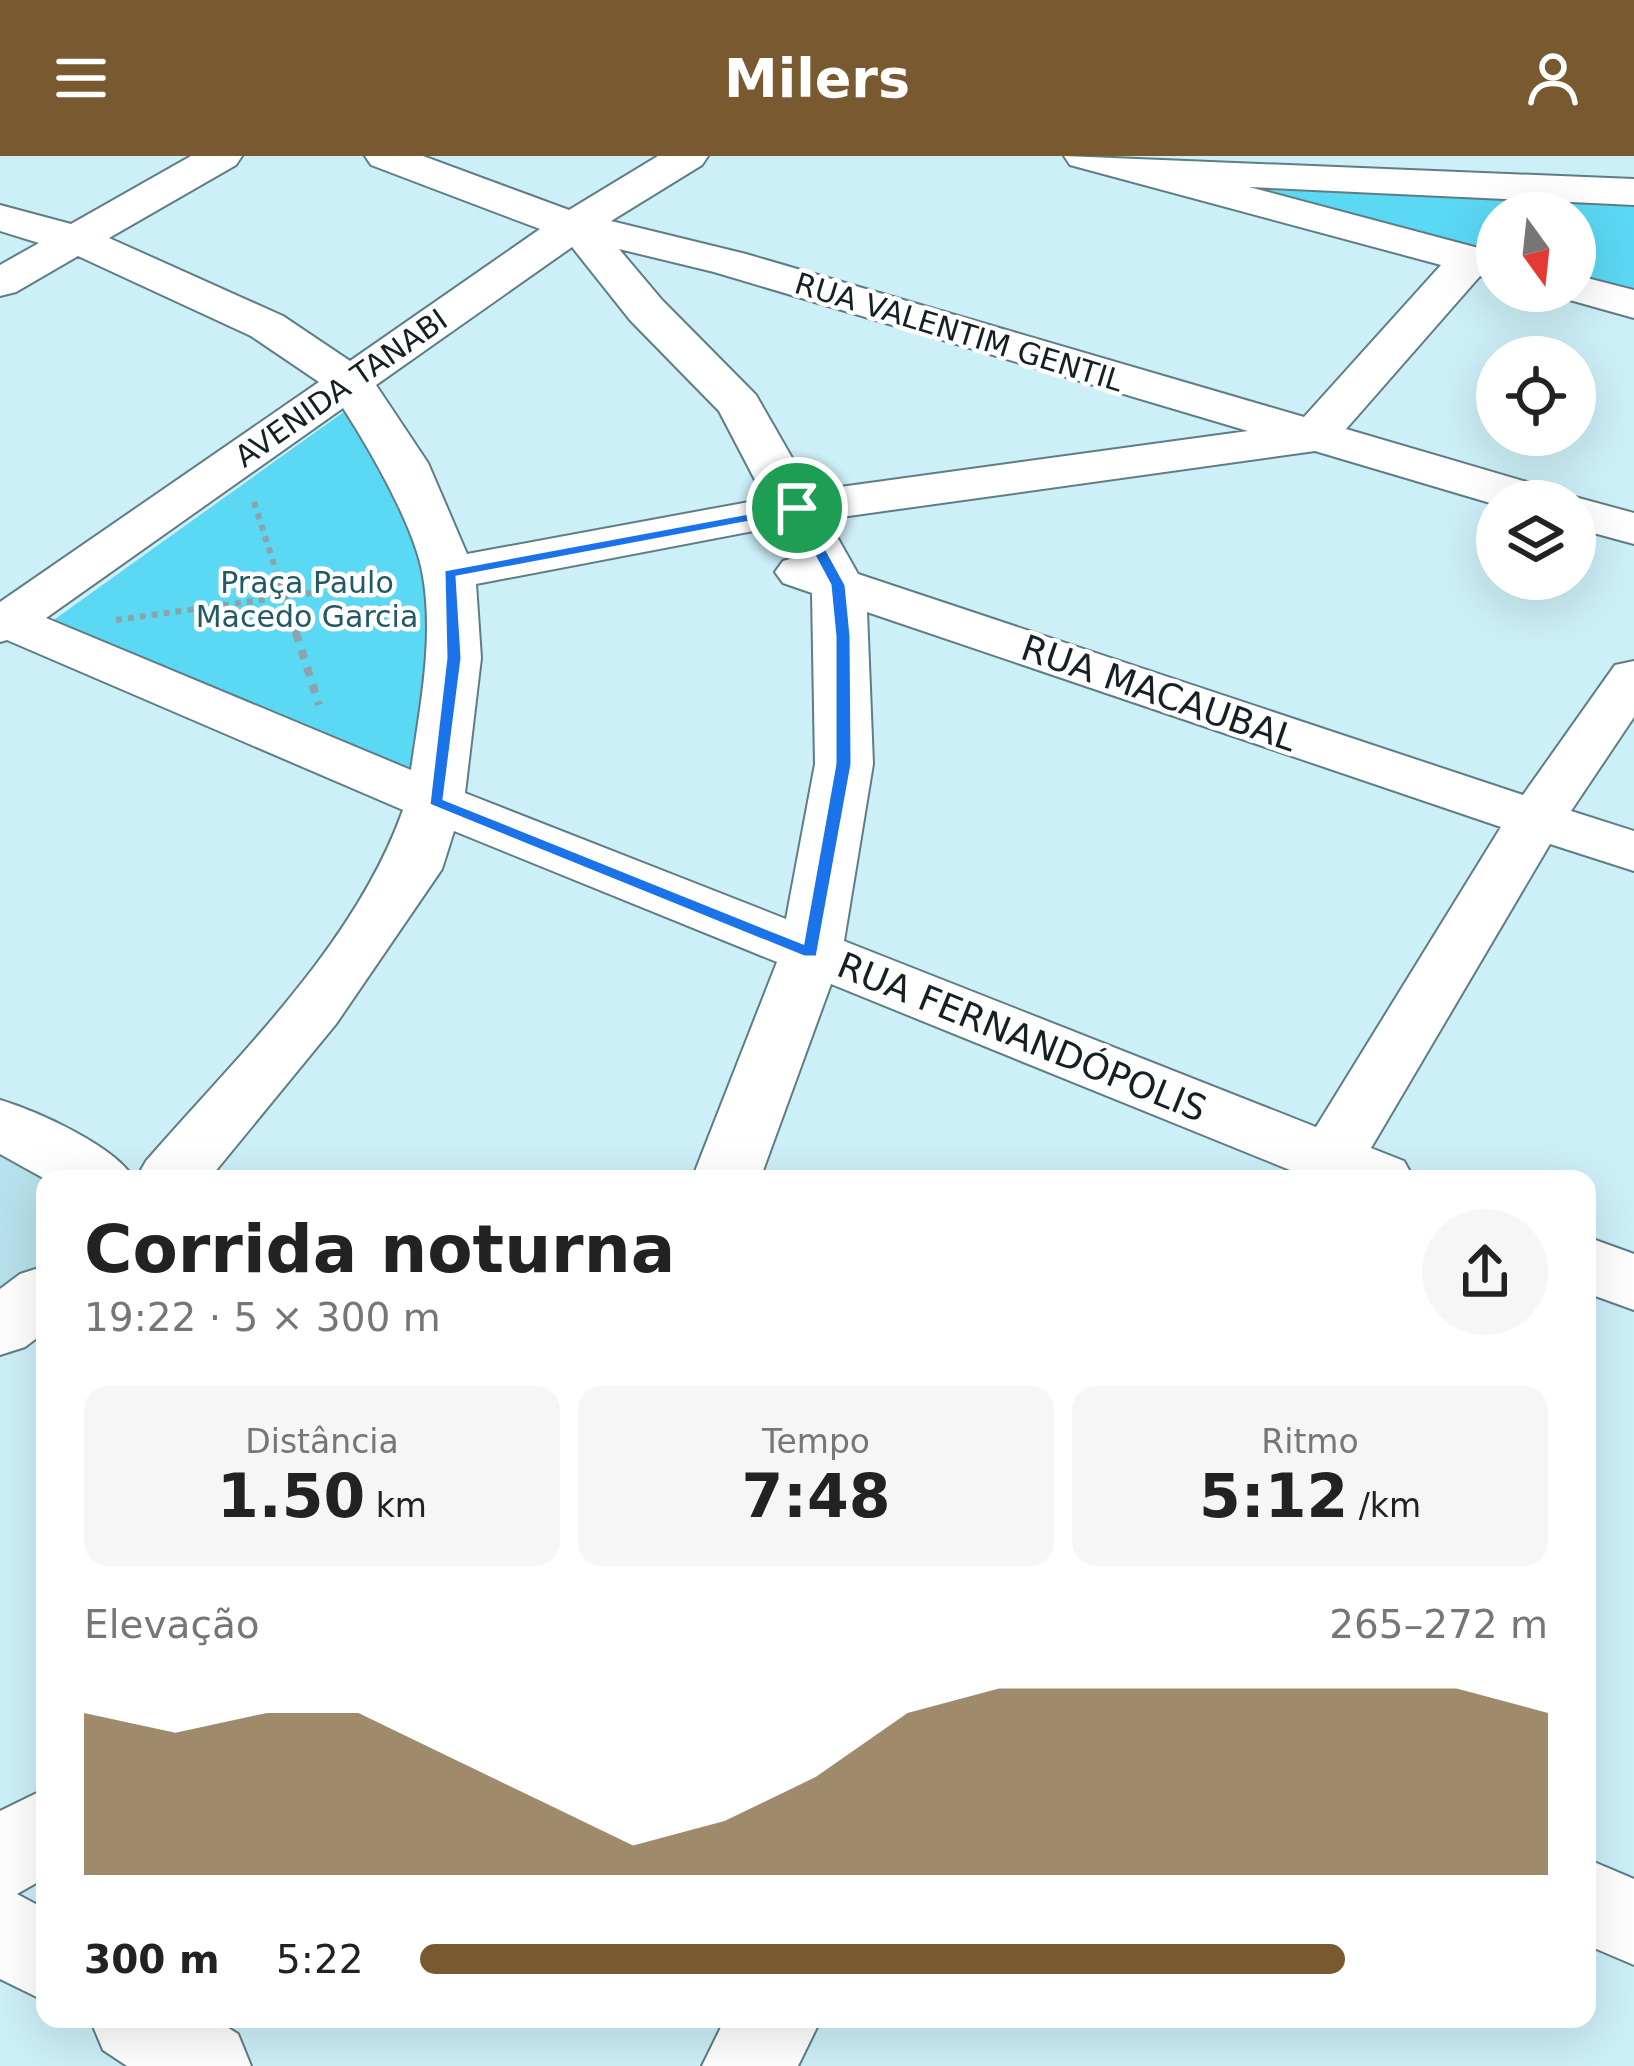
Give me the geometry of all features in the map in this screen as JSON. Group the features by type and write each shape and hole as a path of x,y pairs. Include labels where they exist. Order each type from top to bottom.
{"street":[{"path":"0,283 221,156"},
{"name":"RUA VALENTIM GENTIL","path":"386,156 536,214 730,263 1476,484"},
{"name":"AVENIDA TANABI","path":"3,621 576,224 687,156"},
{"path":"1085,156 1476,262"},
{"path":"1148,170 1477,171 1634,193"},
{"path":"0,218 74,239 267,326 350,382 403,464 454,658 435,802 412,869 327,992 178,1170"},
{"path":"576,224 646,310 739,405 838,585 844,764 811,953 729,1170"},
{"path":"430,577 797,508 1313,437 1476,271"},
{"path":"1596,294 1634,304"},
{"path":"1596,518 1634,529"},
{"name":"RUA MACAUBAL","path":"686,530 1634,852"},
{"name":"RUA FERNANDÓPOLIS","path":"3,621 1339,1170"},
{"path":"1345,1170 1535,820 1634,677"},
{"path":"0,1124 84,1170"},
{"path":"1596,1268 1634,1283"},
{"path":"0,1328 36,1299"},
{"path":"0,1861 36,1835"},
{"path":"1596,1905 1634,1924"},
{"path":"0,1928 36,1953"},
{"path":"149,2028 206,2066"},
{"path":"747,2066 770,2028"}],"path":[{"path":"250,491 320,707"},
{"path":"112,620 430,577"}],"shaded area":[{"path":"0,1152 36,1174 36,1276 0,1302"}],"green space":[{"path":"1242,189 1476,197 1476,249"},
{"path":"1596,201 1634,202 1634,290 1596,280"},
{"name":"Praça Paulo Macedo Garcia","path":"352,406 441,575 423,785 37,632"}],"route":[{"path":"797,508 838,585 843,636 844,764 811,953 435,802 454,658 449,574 797,508"}]}
